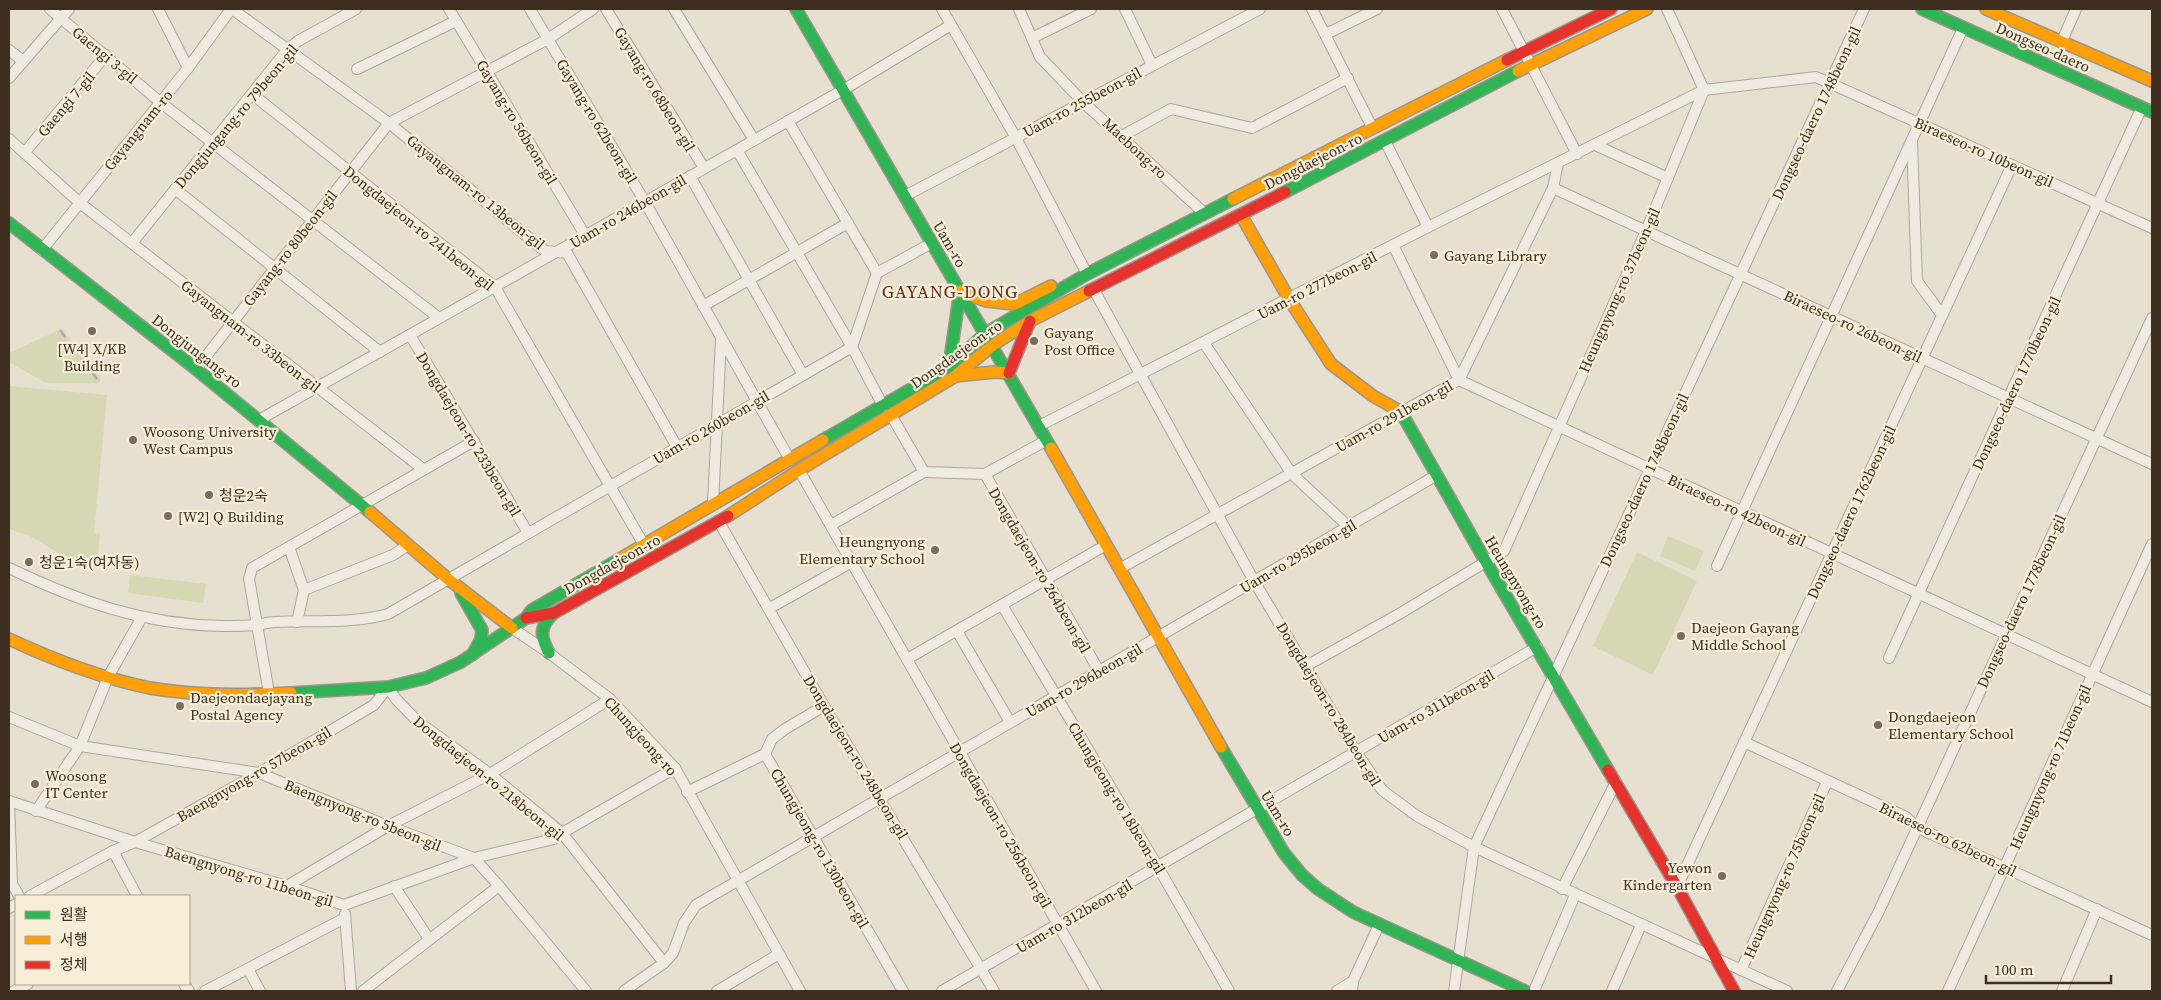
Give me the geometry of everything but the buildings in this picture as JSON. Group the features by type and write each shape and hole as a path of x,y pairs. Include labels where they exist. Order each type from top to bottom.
{"main road":[{"name":"Uam-ro","path":"796,9 960,291 993,344 1257,810 1288,859 1307,880 1328,897 1379,925 1525,991"},
{"name":"Dongdaejeon-ro","path":"952,372 986,333 1087,274 1372,127 1611,9"},
{"name":"Dongdaejeon-ro","path":"9,639 37,652 108,677 170,691 216,694 388,687 408,685 436,676 512,628 526,618 532,610 790,460 887,410 952,372 1030,321 1241,215 1530,65 1647,9"},
{"name":"Dongseo-daero","path":"1922,9 2147,109"},
{"name":"Dongseo-daero","path":"1986,9 2152,82"},
{"path":"1241,215 1289,299 1330,364 1373,396 1401,412"},
{"name":"Dongjungang-ro","path":"9,223 196,368 364,506 408,545 512,628"},
{"path":"1030,321 1024,332 1015,364 1009,373 952,372 960,291 986,301 1015,304 1063,280 1075,282"},
{"name":"Dongdaejeon-ro","path":"526,618 554,613 719,522 800,470 887,410"},
{"name":"Heungnyong-ro","path":"1401,412 1486,562 1677,887 1734,991"},
{"path":"453,582 477,618 482,630 481,639 472,654"},
{"path":"549,653 541,639 540,632 543,623 554,613"}],"street":[{"name":"Gaengi 3-gil","path":"50,9 160,102 439,318"},
{"path":"9,78 69,9"},
{"path":"158,9 188,68"},
{"name":"Gayangnam-ro","path":"42,250 188,68 232,9"},
{"name":"Gayangnam-ro 13beon-gil","path":"232,9 389,123 545,251 567,253 677,446"},
{"name":"Dongjungang-ro 79beon-gil","path":"132,243 287,50 298,41 356,9"},
{"name":"Gayang-ro 56beon-gil","path":"449,9 585,235"},
{"name":"Gayang-ro 62beon-gil","path":"530,9 645,202 790,460"},
{"name":"Gayang-ro 80beon-gil","path":"196,368 389,123 486,70 548,39 593,9"},
{"name":"Gayang-ro 68beon-gil","path":"606,9 704,168"},
{"path":"674,9 754,140"},
{"path":"942,9 1016,138 1087,274"},
{"name":"Maebong-ro","path":"1019,9 1040,57 1083,102 1204,213"},
{"path":"1032,38 1091,9"},
{"path":"1125,9 1152,65"},
{"name":"Uam-ro 255beon-gil","path":"905,196 1260,9"},
{"path":"1312,9 1372,127"},
{"path":"1326,34 1377,9"},
{"path":"1502,9 1577,154"},
{"path":"1667,9 1704,90"},
{"name":"Dongseo-daero 1748beon-gil","path":"1458,962 1474,847 1864,9"},
{"path":"2062,41 2076,9"},
{"path":"357,69 456,21"},
{"path":"842,90 951,25"},
{"path":"1717,566 1963,28"},
{"path":"9,50 23,61"},
{"name":"Gaengi 7-gil","path":"25,152 106,55"},
{"name":"Uam-ro 277beon-gil","path":"1039,426 1428,227 1704,90 1816,77"},
{"name":"Biraeseo-ro 10beon-gil","path":"1816,77 2152,228"},
{"path":"1122,136 1171,109 1252,128 1348,78"},
{"name":"Uam-ro 246beon-gil","path":"259,420 842,90"},
{"name":"Heungnyong-ro 37beon-gil","path":"1306,666 1504,551 1646,231 1704,90"},
{"name":"Dongdaejeon-ro 241beon-gil","path":"252,94 495,287 644,545"},
{"name":"Dongseo-daero 1770beon-gil","path":"1889,658 2098,204 2147,109"},
{"path":"788,121 877,273"},
{"name":"Gayangnam-ro 33beon-gil","path":"9,139 80,202 423,468"},
{"path":"1912,139 1917,281 1942,316"},
{"name":"Dongdaejeon-ro","path":"1385,141 1428,227"},
{"path":"1595,145 1668,178"},
{"path":"736,150 924,472 830,525"},
{"name":"Uam-ro 291beon-gil","path":"1121,568 1458,380 1553,188 1558,163"},
{"name":"Dongseo-daero 1762beon-gil","path":"1677,887 2012,165"},
{"name":"Gayang-ro 68beon-gil","path":"690,176 803,375"},
{"name":"Biraeseo-ro 26beon-gil","path":"1553,188 2152,464"},
{"path":"175,189 380,352"},
{"path":"703,306 848,223"},
{"path":"852,347 877,273 932,243"},
{"path":"1393,246 1458,380"},
{"name":"Dongdaejeon-ro 284beon-gil","path":"1094,290 1219,514 1254,581 1356,752 1382,790 1417,816 1474,847 1715,959"},
{"name":"Dongseo-daero 1778beon-gil","path":"1837,991 1878,911 2152,318"},
{"name":"Dongdaejeon-ro 233beon-gil","path":"410,334 528,533"},
{"path":"713,504 721,338"},
{"path":"1204,342 1292,474 1349,527"},
{"name":"Uam-ro 260beon-gil","path":"9,568 61,593 142,617 195,625 256,625 273,622 368,620 388,614 453,582 528,533 852,347"},
{"name":"Biraeseo-ro 42beon-gil","path":"1458,380 2152,702"},
{"path":"985,474 1047,440"},
{"path":"269,692 249,579 252,568 364,506 423,468 474,441"},
{"name":"Dongdaejeon-ro 256beon-gil","path":"800,470 1096,991"},
{"name":"Dongdaejeon-ro 264beon-gil","path":"924,472 985,474 1099,671"},
{"name":"Uam-ro 295beon-gil","path":"1158,637 1437,475"},
{"name":"Dongdaejeon-ro 248beon-gil","path":"719,522 770,608 824,706 994,991"},
{"name":"Heungnyong-ro 71beon-gil","path":"1948,991 2152,544"},
{"path":"304,590 393,555 408,545"},
{"path":"907,659 1106,545"},
{"path":"288,547 304,590 297,622"},
{"path":"770,608 852,562"},
{"name":"Chungjeong-ro 18beon-gil","path":"1002,605 1158,867 1229,991"},
{"path":"36,811 80,746 108,677 142,617"},
{"name":"Chungjeong-ro","path":"512,628 610,699 675,768 736,880 800,991"},
{"name":"Uam-ro 296beon-gil","path":"957,631 1010,722"},
{"name":"Uam-ro 296beon-gil","path":"736,880 1158,637"},
{"name":"Uam-ro 311beon-gil","path":"1257,810 1537,648"},
{"name":"Baengnyong-ro 57beon-gil","path":"32,895 113,851 135,842 259,773 374,705 388,687"},
{"name":"Dongdaejeon-ro 218beon-gil","path":"388,687 396,699 416,720 490,774 562,832 664,963"},
{"path":"287,886 388,826 490,774 610,699"},
{"path":"765,754 772,739 824,706"},
{"name":"Baengnyong-ro 5beon-gil","path":"9,717 80,746 259,773 388,826 474,858 586,991"},
{"name":"Biraeseo-ro 62beon-gil","path":"1744,742 1906,817 1916,827 2005,866 2152,935"},
{"name":"Chungjeong-ro 130beon-gil","path":"687,792 765,754 904,991"},
{"name":"Baengnyong-ro 11beon-gil","path":"18,895 12,884 9,801 135,842 287,886 344,905 474,858 554,839 562,832 675,768"},
{"path":"1562,889 1616,782"},
{"name":"Heungnyong-ro 75beon-gil","path":"1742,970 1827,782"},
{"name":"Uam-ro 312beon-gil","path":"942,991 1257,810"},
{"path":"113,851 136,895"},
{"path":"628,990 664,963 673,953 684,923 696,905 736,880"},
{"path":"394,886 429,939"},
{"path":"363,991 499,886"},
{"path":"1534,991 1575,895"},
{"path":"344,905 350,991"},
{"path":"2062,991 2097,909"},
{"path":"205,991 345,918"},
{"path":"1336,991 1352,986 1379,925"},
{"path":"1612,991 1641,925"},
{"path":"723,990 779,954"},
{"path":"1715,959 1787,991"},
{"path":"1454,991 1458,962"},
{"path":"248,968 260,991"},
{"path":"14,991 26,985"}],"green space":[{"path":"61,329 100,377 100,383 46,383 9,362 9,353"},
{"path":"9,386 107,395 94,533 100,534 97,568 73,565 59,553 30,536 9,529"},
{"path":"1668,536 1704,551 1695,571 1660,556"},
{"path":"1637,552 1697,581 1653,675 1593,646"},
{"path":"130,575 206,584 203,603 128,593"}],"railway":[{"path":"60,330 97,379"}],"traffic: fast":[{"path":"796,9 1051,448"},
{"path":"1922,9 2152,112"},
{"path":"1285,192 1518,71"},
{"path":"823,440 949,367 986,333 1087,274 1233,199"},
{"path":"9,223 196,369 370,512"},
{"path":"949,367 960,291"},
{"path":"1398,410 1401,412 1608,770"},
{"path":"291,693 388,687 426,678 461,662 526,618 532,610 618,560"},
{"path":"461,593 482,630 481,639 473,654"},
{"path":"549,653 542,632 543,627 554,613"},
{"path":"1221,747 1284,853 1302,875 1318,889 1353,912 1525,991"}],"traffic: slow":[{"path":"1518,71 1647,9"},
{"path":"1986,9 2152,81"},
{"path":"1233,199 1507,60"},
{"path":"1241,215 1289,299 1331,364 1373,396 1398,410"},
{"path":"960,291 986,301 1015,304 1051,286"},
{"path":"728,516 799,470 954,377 993,345 1030,321 1089,291"},
{"path":"955,376 995,372 1009,373"},
{"path":"618,560 823,440"},
{"path":"1051,448 1221,747"},
{"path":"370,512 448,579 512,628"},
{"path":"9,639 78,668 150,688 202,694 291,693"}],"traffic: jam":[{"path":"1507,60 1611,9"},
{"path":"1089,291 1285,192"},
{"path":"1009,373 1030,321"},
{"path":"526,618 554,613 728,516"},
{"path":"1608,770 1677,887 1734,991"}],"place":[{"name":"Gayang Library","path":"1434,255"},
{"name":"[W4] X/KB Building","path":"92,331"},
{"name":"Gayang Post Office","path":"1034,341"},
{"name":"Woosong University West Campus","path":"133,440"},
{"name":"청운2숙","path":"209,495"},
{"name":"[W2] Q Building","path":"168,516"},
{"name":"Heungnyong Elementary School","path":"935,550"},
{"name":"청운1숙(여자동)","path":"29,562"},
{"name":"Daejeon Gayang Middle School","path":"1681,636"},
{"name":"Daejeondaejayang Postal Agency","path":"180,706"},
{"name":"Dongdaejeon Elementary School","path":"1878,725"},
{"name":"Woosong IT Center","path":"35,784"},
{"name":"Yewon Kindergarten","path":"1722,876"}],"district":[{"name":"GAYANG-DONG","path":"950,291"}]}
